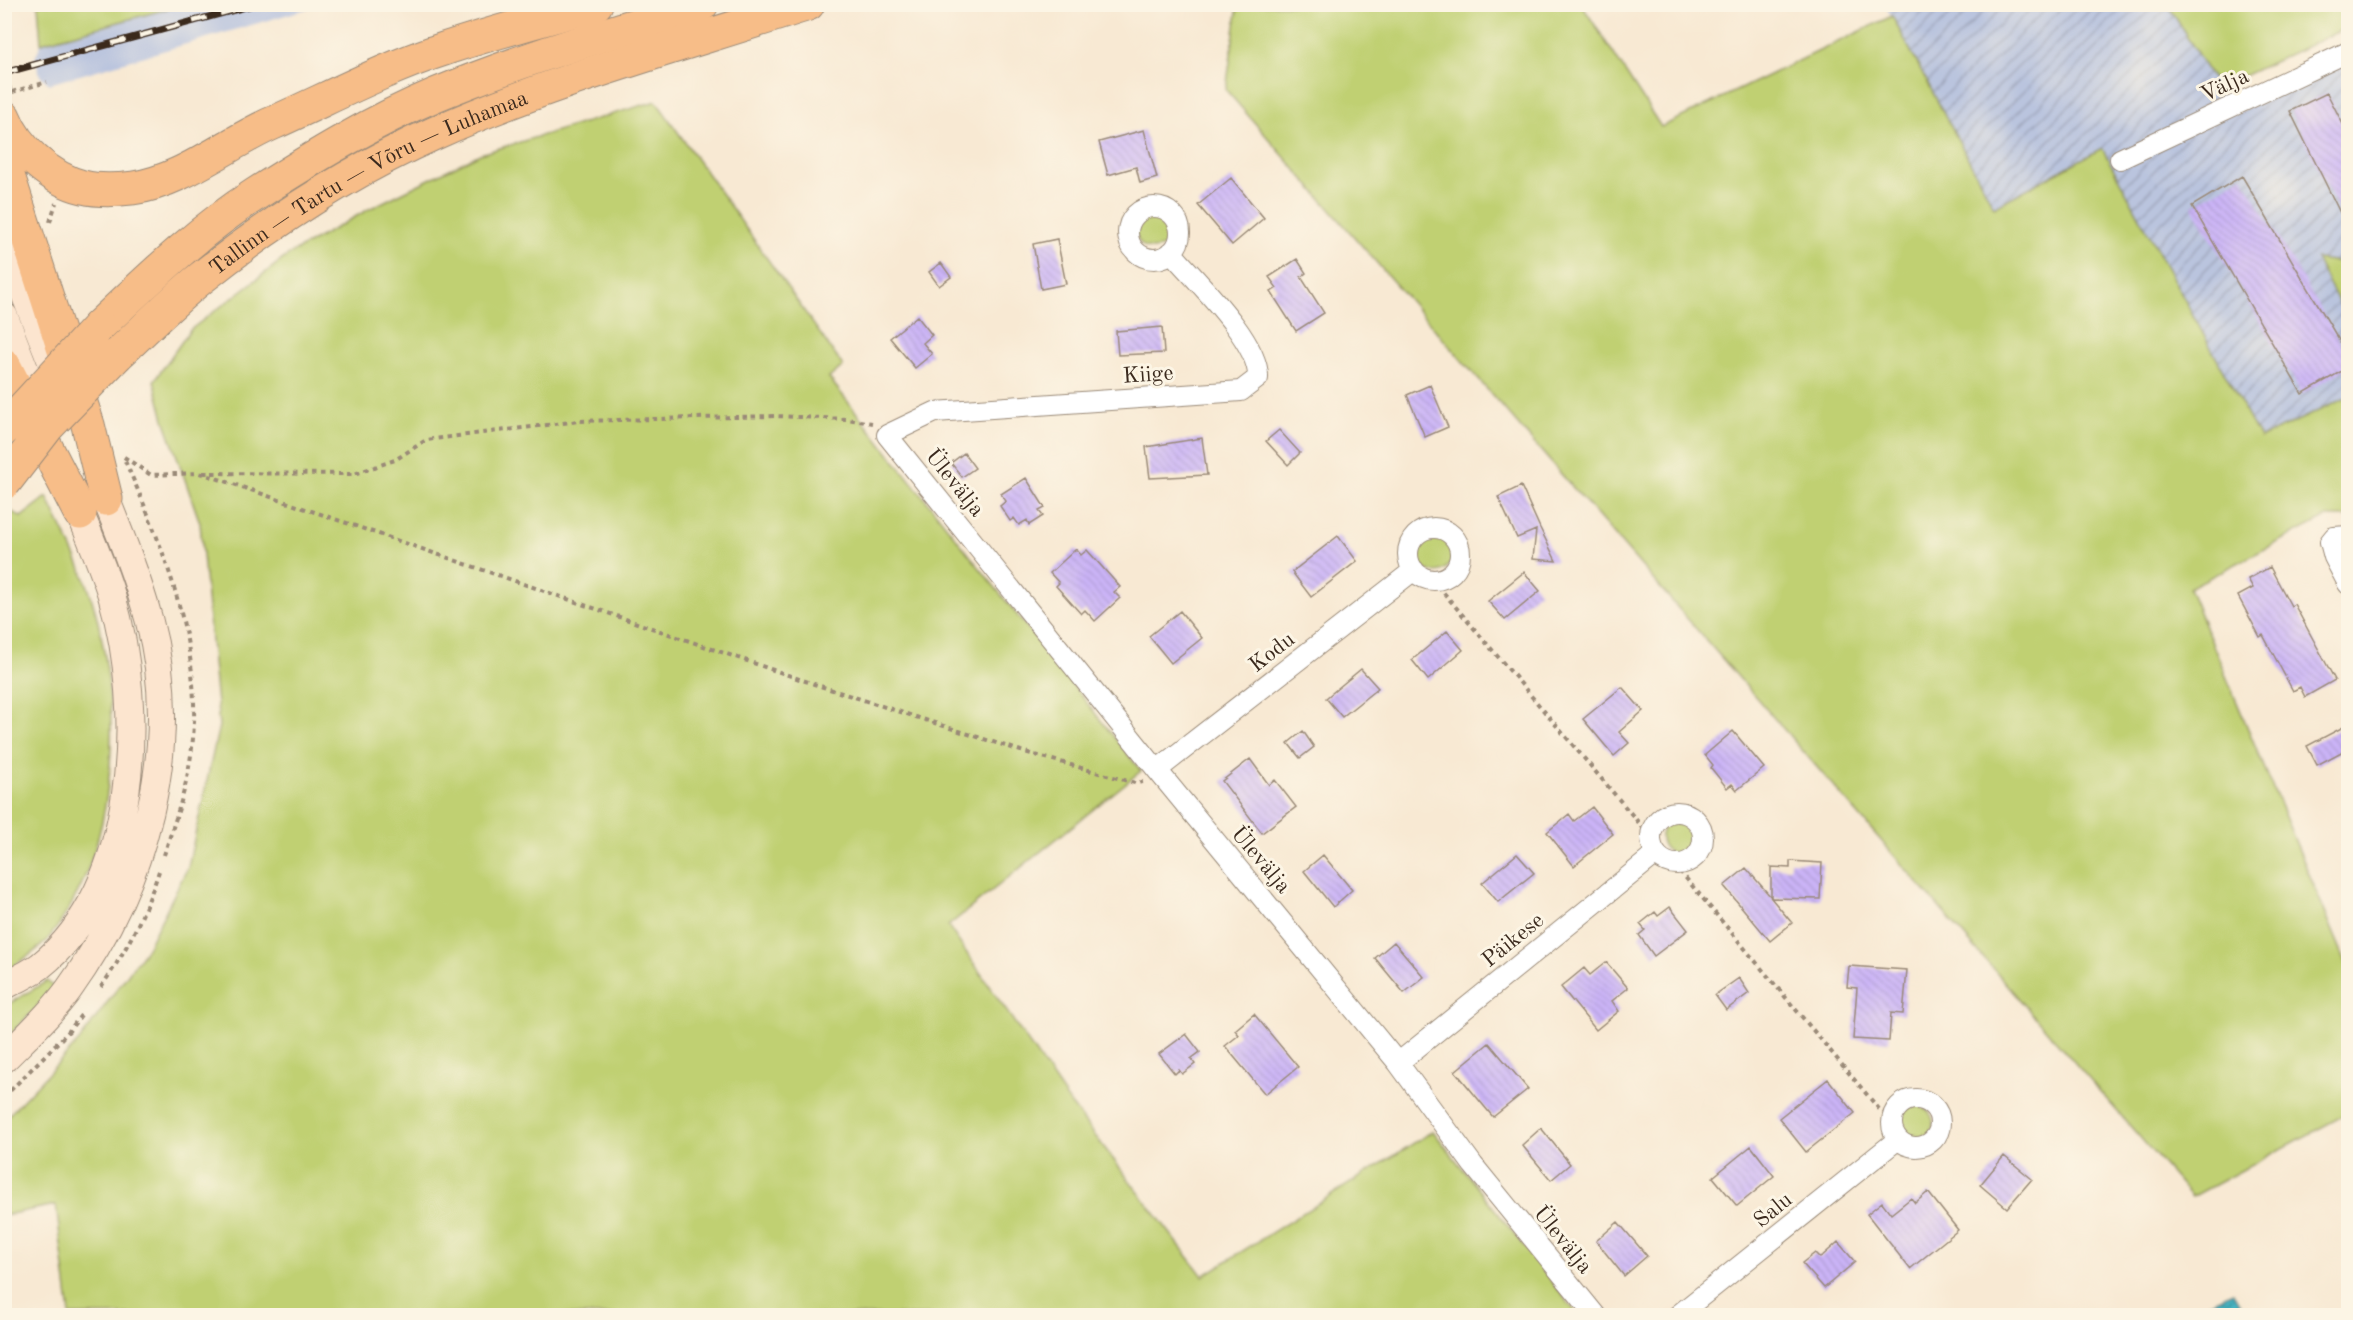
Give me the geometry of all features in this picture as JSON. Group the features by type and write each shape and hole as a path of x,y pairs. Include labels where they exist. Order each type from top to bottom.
{"highway":[{"path":"8,105 9,129 27,153 69,182 104,190 135,188 163,179 268,125 442,49 596,4"},
{"name":"Tallinn — Tartu — Võru — Luhamaa","path":"4,429 99,326 186,245 255,195 346,140 434,96 600,36 702,4"},
{"name":"Tallinn — Tartu — Võru — Luhamaa","path":"4,483 48,426 117,355 199,280 276,223 348,179 434,134 523,96 808,4"},
{"path":"4,163 88,425 93,506"},
{"path":"4,365 93,506"}],"main road":[{"path":"4,242 93,506 124,655 130,704 130,764 124,808 110,857 90,904 68,938 39,966 4,986"},
{"path":"4,316 149,620 162,712 159,764 148,823 126,889 97,946 68,991 4,1059"}],"street":[{"name":"Välja","path":"2120,159 2349,52"},
{"name":"Kiige","path":"887,435 935,412 1241,390 1257,378 1258,367 1254,355 1243,336 1171,252"},
{"name":"Ülevälja","path":"887,435 1160,774 1398,1063 1473,1166 1596,1316"},
{"path":"1426,529 1442,529 1455,539 1460,556 1453,572 1446,577 1432,579 1414,570 1408,555 1413,539 1426,529"},
{"path":"2349,536 2334,537 2330,542 2334,557 2349,584"},
{"name":"Kodu","path":"1160,774 1414,570"},
{"name":"Päikese","path":"1398,1063 1653,845 1658,820 1673,811 1683,812 1698,821 1704,838 1703,847 1691,861 1674,864"},
{"path":"1653,845 1674,864"},
{"path":"1917,1099 1932,1105 1940,1119 1937,1135 1926,1146 1911,1147 1897,1140 1891,1124 1892,1116 1902,1103 1917,1099"},
{"name":"Salu","path":"1677,1316 1897,1140"}],"path":[{"path":"8,105 47,82"},
{"path":"123,456 151,475 354,474 395,460 426,440 606,420 776,417 847,419 873,423 887,435"},
{"path":"199,473 814,684 1010,748 1136,783 1160,774"},
{"path":"1432,579 1653,845"},
{"path":"1674,864 1879,1109 1892,1116"}],"shaded area":[{"path":"182,5 320,5 49,84 40,75 35,58 41,43"},
{"path":"1885,5 2168,5 2233,114 2348,60 2348,263 2316,260 2348,320 2348,397 2260,438 2102,148 1994,207"}],"green space":[{"path":"38,4 182,5 41,43"},
{"path":"1238,5 1582,5 1661,127 1892,16 1994,207 2102,148 2260,438 2348,397 2348,517 2327,517 2189,588 2348,967 2348,1113 2192,1197 1226,90"},
{"path":"2168,5 2348,5 2348,27 2218,88"},
{"path":"656,101 843,366 829,378 1141,771 948,926 1070,1103 1203,1276 1433,1131 1578,1315 70,1315 56,1205 5,1215 5,1119 79,1041 147,948 188,867 219,726 200,523 164,419 154,381 190,330 290,254 369,209 480,154"},
{"path":"1153,215 1165,220 1170,232 1165,244 1153,249 1141,244 1136,232 1141,220"},
{"path":"2316,259 2348,263 2348,320"},
{"path":"47,497 86,581 101,635 108,679 111,726 110,772 103,818 91,862 72,902 44,944 5,972 5,512 7,509 21,517"},
{"path":"1435,536 1447,542 1453,554 1447,566 1435,572 1423,566 1417,554 1423,542"},
{"path":"1678,820 1690,825 1695,837 1690,849 1678,854 1666,849 1661,837 1666,825"},
{"path":"47,981 56,989 5,1039 5,1006"},
{"path":"1916,1106 1928,1111 1933,1123 1928,1135 1916,1140 1904,1135 1899,1123 1904,1111"}],"water":[{"path":"2233,1292 2246,1315 2182,1315"}],"building":[{"path":"2327,93 2349,136 2349,231 2290,111"},
{"path":"1144,130 1157,178 1140,183 1136,167 1108,175 1099,142"},
{"path":"2242,176 2349,357 2349,367 2302,394 2192,206"},
{"path":"1231,178 1264,218 1232,245 1198,205"},
{"path":"1057,239 1066,284 1041,289 1033,244"},
{"path":"1297,259 1306,273 1301,277 1324,313 1296,331 1271,292 1277,288 1269,277"},
{"path":"941,263 951,277 939,286 929,272"},
{"path":"917,316 932,335 923,343 932,354 915,368 890,338"},
{"path":"1162,327 1164,353 1118,355 1116,331"},
{"path":"1430,385 1448,427 1425,437 1407,395"},
{"path":"1279,430 1300,453 1288,465 1266,441"},
{"path":"1202,438 1207,475 1150,478 1146,447"},
{"path":"964,453 975,468 962,477 951,463"},
{"path":"1026,478 1045,508 1039,511 1043,516 1029,525 1027,520 1019,525 1014,518 1010,521 1000,506 1006,501 1001,494"},
{"path":"1521,486 1556,561 1533,559 1536,530 1517,538 1498,497"},
{"path":"1338,536 1357,561 1311,597 1292,572"},
{"path":"1076,549 1081,555 1087,550 1120,587 1114,592 1120,598 1095,621 1085,610 1081,614 1056,586 1059,583 1050,573"},
{"path":"2270,567 2291,606 2294,604 2335,680 2305,697 2300,687 2293,691 2263,635 2260,637 2238,596 2253,588 2248,579"},
{"path":"1524,572 1540,591 1505,620 1488,601"},
{"path":"1180,611 1202,638 1171,663 1149,636"},
{"path":"1447,631 1463,650 1428,680 1412,660"},
{"path":"1361,669 1378,688 1342,717 1326,698"},
{"path":"1622,687 1643,711 1619,732 1629,743 1614,756 1583,719"},
{"path":"2349,724 2349,748 2317,765 2307,746"},
{"path":"1303,731 1314,747 1300,758 1288,743"},
{"path":"1733,731 1764,768 1737,790 1732,784 1727,788 1711,768 1713,765 1705,755"},
{"path":"1250,759 1269,785 1275,780 1296,807 1262,833 1222,781"},
{"path":"1592,807 1613,834 1574,866 1547,832 1569,814 1574,821"},
{"path":"1517,854 1534,873 1498,902 1482,883"},
{"path":"1323,855 1352,890 1333,907 1304,871"},
{"path":"1790,861 1822,863 1820,899 1771,898 1792,923 1770,941 1724,886 1746,868 1771,897 1771,867 1790,868"},
{"path":"1670,907 1688,930 1654,956 1639,935 1645,930 1640,924 1655,912 1658,916"},
{"path":"1394,942 1424,977 1404,993 1375,958"},
{"path":"1606,962 1628,988 1612,1001 1619,1011 1596,1030 1561,987 1584,968 1590,975"},
{"path":"1849,966 1907,970 1903,1014 1891,1013 1889,1041 1853,1039 1857,988 1847,987"},
{"path":"1739,978 1749,993 1726,1010 1715,995"},
{"path":"1254,1014 1298,1067 1265,1094 1225,1046 1239,1035 1235,1030"},
{"path":"1186,1034 1200,1052 1191,1059 1195,1064 1182,1074 1179,1070 1175,1074 1159,1054"},
{"path":"1489,1043 1528,1089 1493,1117 1455,1071"},
{"path":"1828,1079 1855,1113 1806,1152 1779,1118"},
{"path":"1541,1128 1570,1164 1551,1180 1522,1145"},
{"path":"1751,1146 1774,1176 1737,1206 1713,1177"},
{"path":"2004,1156 2032,1179 2007,1208 1980,1185"},
{"path":"1928,1192 1958,1230 1910,1269 1867,1214 1882,1202 1891,1214 1911,1198 1915,1203"},
{"path":"1618,1222 1647,1256 1624,1276 1596,1241"},
{"path":"1838,1242 1855,1262 1824,1288 1802,1263 1815,1253 1820,1258"}],"railway":[{"path":"4,73 256,4"}]}
